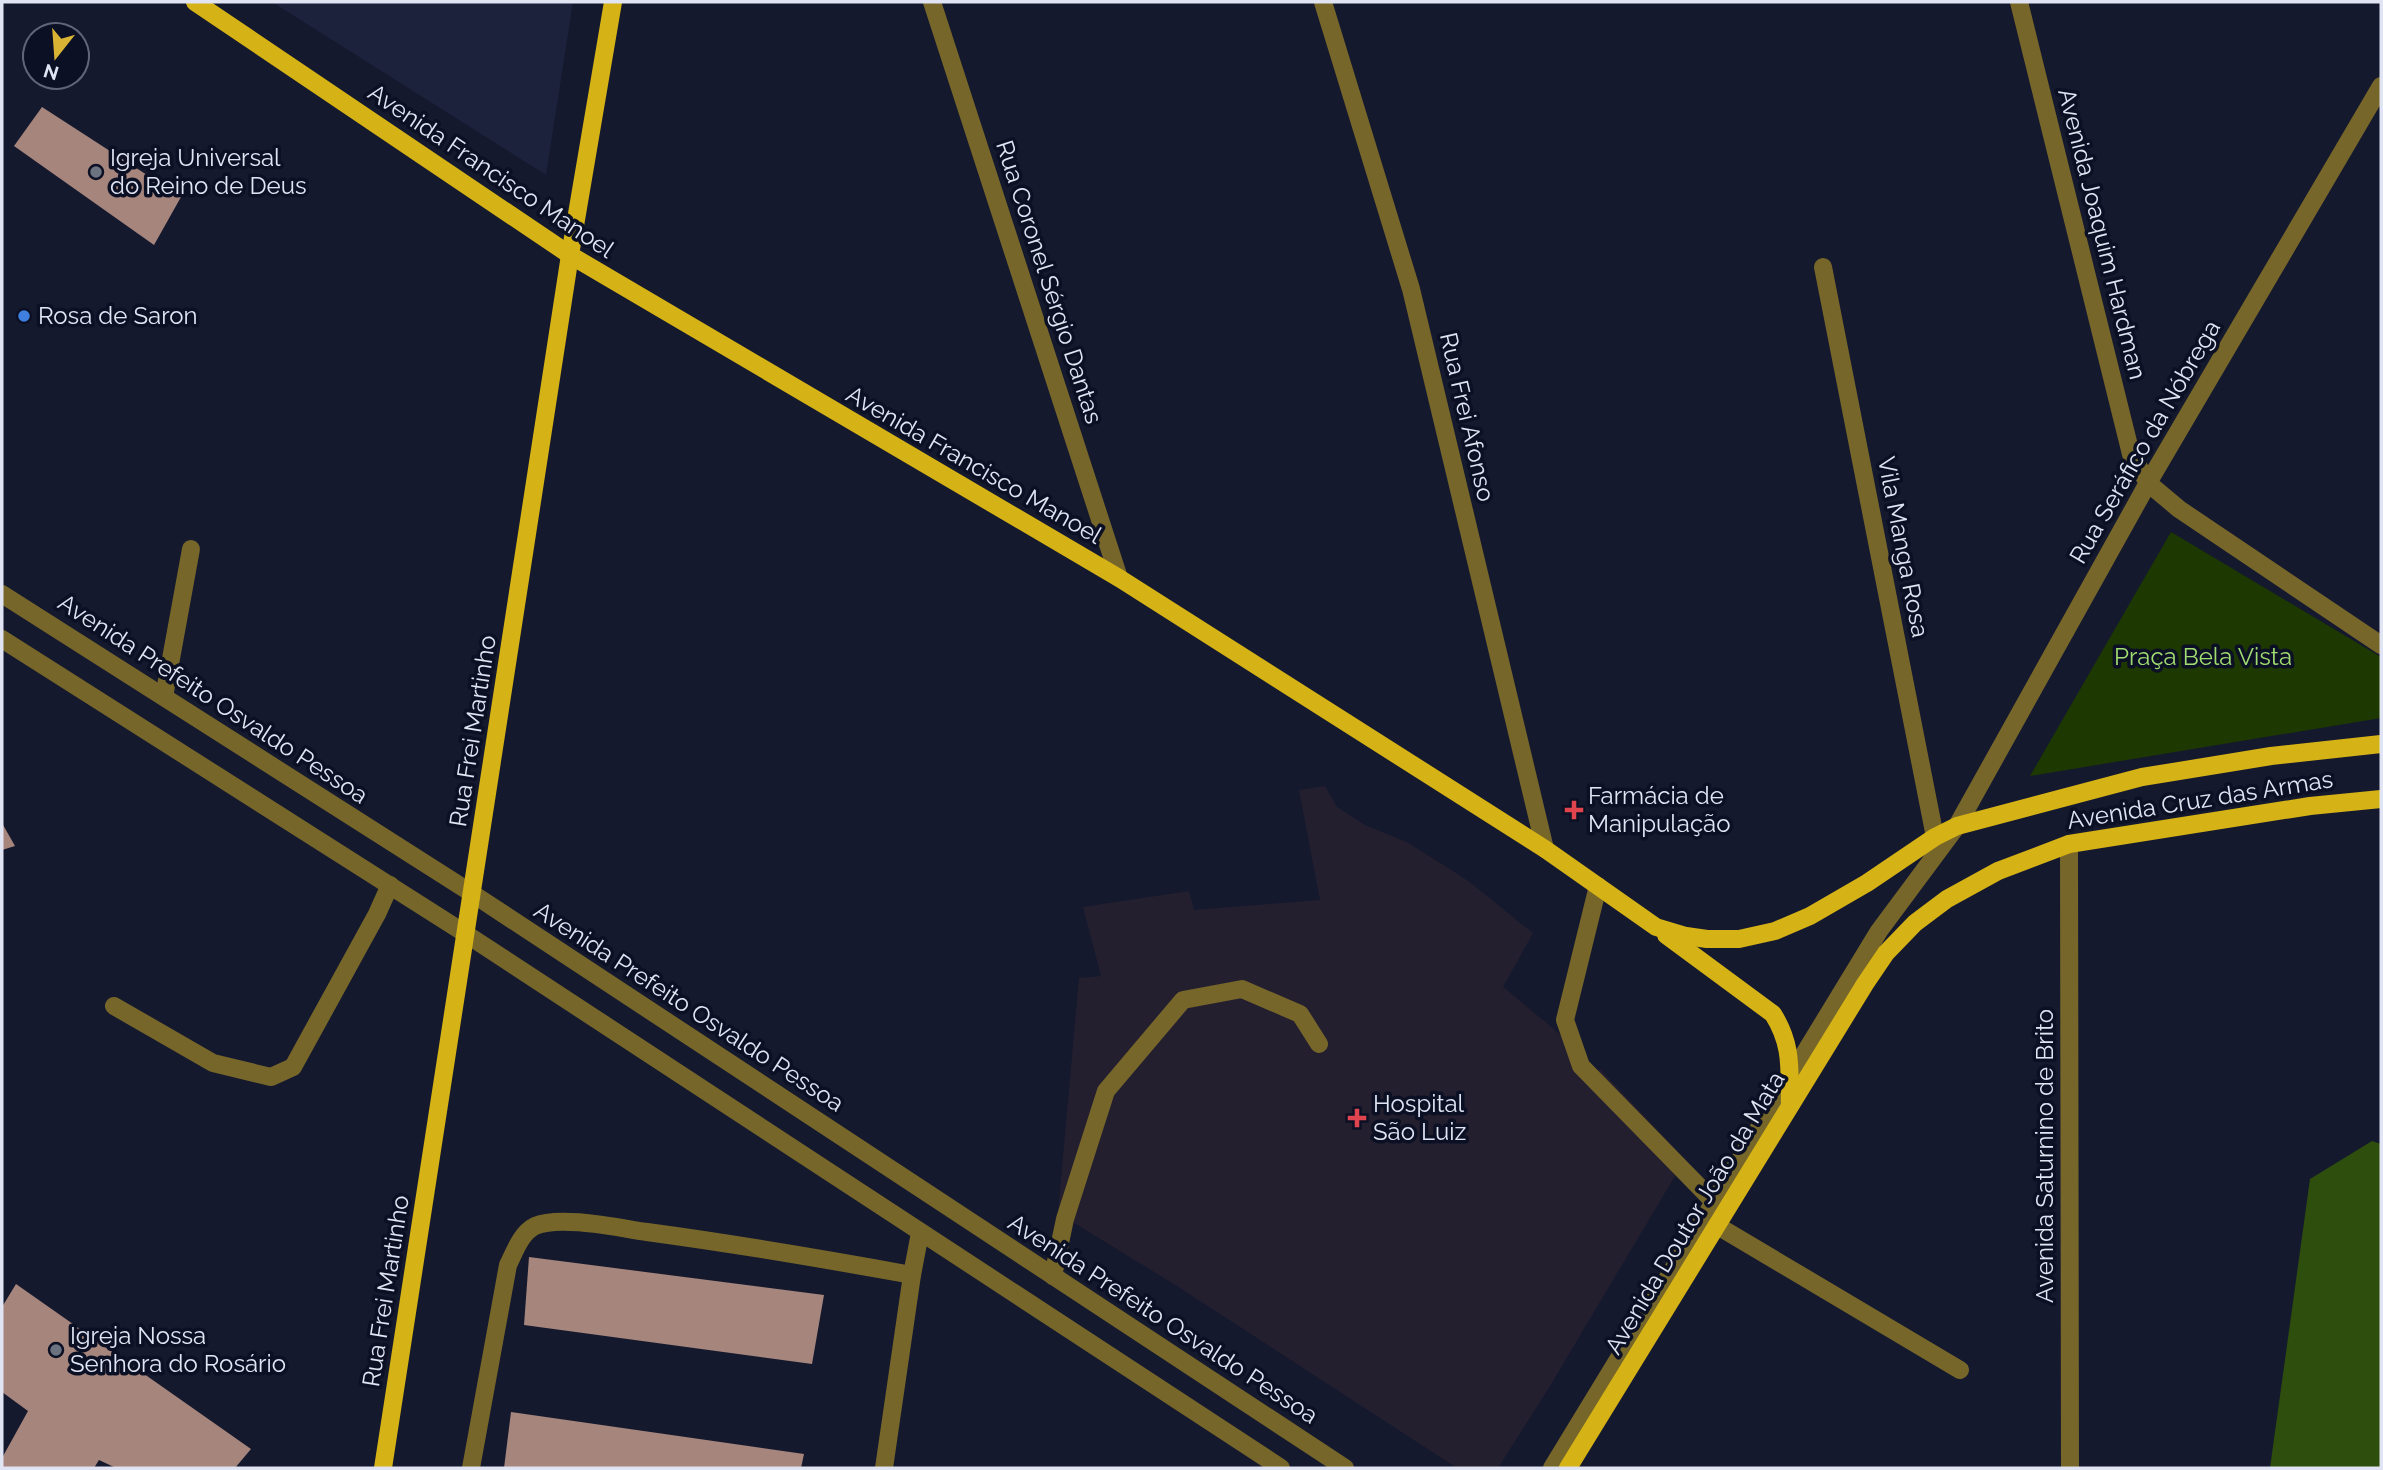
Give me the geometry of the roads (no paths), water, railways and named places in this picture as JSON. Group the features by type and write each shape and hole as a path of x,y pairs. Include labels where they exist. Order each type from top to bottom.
{"main road":[{"name":"Avenida Francisco Manoel","path":"195,2 570,256 1119,578 1545,849 1656,927 1686,936 1739,939"},
{"name":"Rua Frei Martinho","path":"383,1468 570,256 613,2"},
{"name":"Avenida Cruz das Armas","path":"1739,939 1776,931 1810,916 1867,884 1936,837 1957,826 2142,777 2272,756 2381,744"},
{"name":"Avenida Cruz das Armas","path":"1865,984 1886,953 1914,923 1947,899 1998,871 2069,844 2310,806 2381,799"},
{"path":"1656,927 1773,1014 1784,1032 1789,1049 1790,1105"},
{"name":"Avenida Doutor João da Mata","path":"1568,1468 1718,1213 1790,1105 1865,984"}],"street":[{"name":"Rua Coronel Sérgio Dantas","path":"932,2 1119,578"},
{"name":"Rua Frei Afonso","path":"1323,2 1411,289 1545,849"},
{"name":"Avenida Joaquim Hardman","path":"2019,2 2131,454 2148,483 2179,509 2381,645"},
{"name":"Rua Seráfico da Nóbrega","path":"1552,1468 1718,1213 1789,1078 1879,931 1957,826 2148,483 2381,86"},
{"name":"Vila Manga Rosa","path":"1823,267 1936,837"},
{"path":"164,697 191,549"},
{"name":"Avenida Prefeito Osvaldo Pessoa","path":"2,594 473,894 1345,1468"},
{"path":"2,639 466,934 1281,1468"},
{"name":"Avenida Saturnino de Brito","path":"2069,844 2070,1468"},
{"path":"114,1006 213,1063 271,1077 293,1067 390,885"},
{"path":"1598,886 1565,1020 1581,1066 1718,1213 1960,1370"},
{"path":"1052,1276 1065,1219 1106,1091 1183,1000 1242,989 1300,1014 1319,1044"},
{"path":"471,1468 508,1265 520,1240 534,1226 552,1222 587,1223 765,1248 912,1275"},
{"path":"884,1468 920,1233"}],"place":[{"name":"Igreja Universal do Reino de Deus","path":"96,172"},
{"name":"Rosa de Saron","path":"24,316"},
{"name":"Farmácia de Manipulação","path":"1574,810"},
{"name":"Hospital São Luiz","path":"1357,1118"},
{"name":"Igreja Nossa Senhora do Rosário","path":"56,1350"}],"park label":[{"name":"Praça Bela Vista","path":"2203,657"}]}
